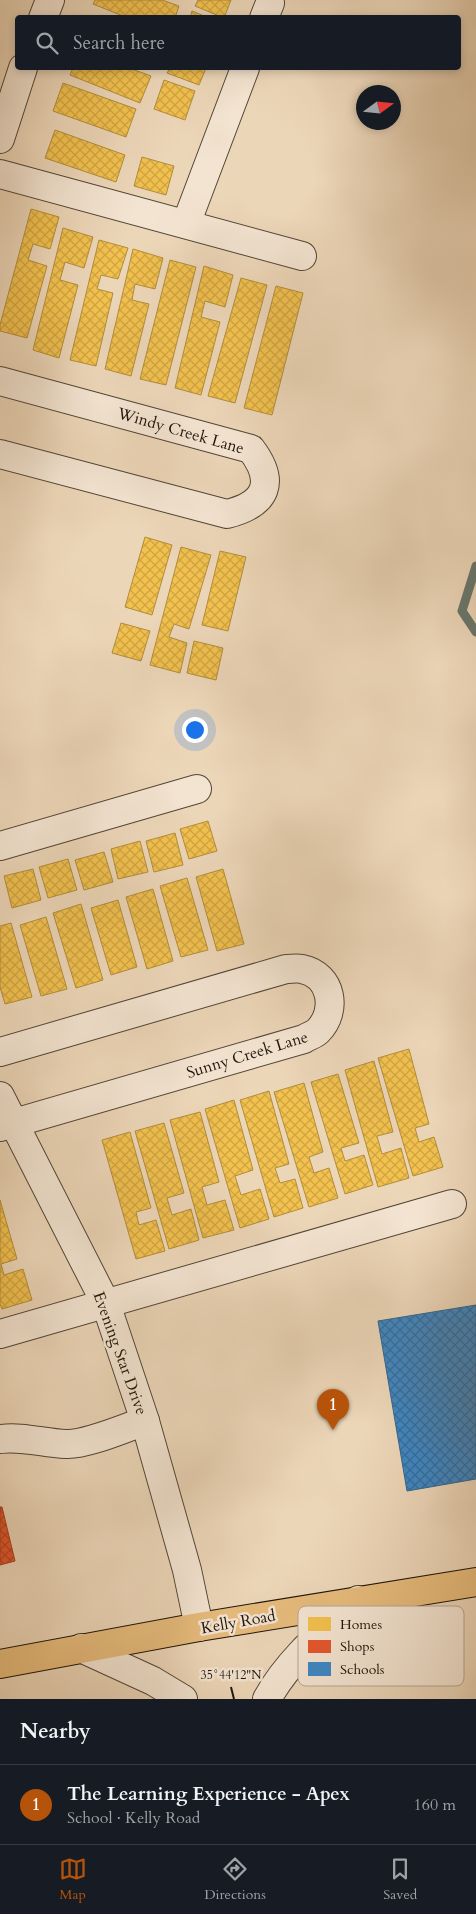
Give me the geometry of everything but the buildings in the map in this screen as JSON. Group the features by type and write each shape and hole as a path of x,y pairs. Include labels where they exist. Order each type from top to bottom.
{"main road":[{"name":"Kelly Road","path":"323,1606 476,1582"},
{"name":"Kelly Road","path":"0,1664 298,1610"}],"street":[{"path":"44,15 50,0"},
{"path":"0,139 22,70"},
{"path":"186,224 244,70"},
{"path":"0,174 302,256"},
{"name":"Windy Creek Lane","path":"0,382 251,449 264,469 266,483 261,495 254,504 244,510 227,514 0,454"},
{"path":"0,846 197,789"},
{"name":"Sunny Creek Lane","path":"0,1052 286,969 301,968 315,974 325,984 330,997 330,1012 324,1023 316,1033 304,1039 7,1125"},
{"name":"Evening Star Drive","path":"0,1096 7,1125 106,1304 145,1421 186,1570 199,1627"},
{"path":"0,1334 452,1204"},
{"path":"0,1439 29,1438 67,1444 80,1442 145,1421"},
{"path":"351,1606 358,1600"},
{"path":"81,1648 153,1681 183,1699"},
{"path":"266,1699 283,1673 298,1655"}],"waterway":[{"path":"476,566 462,611 476,632"}],"place":[{"name":"The Learning Experience - Apex","path":"333,1430"}]}
